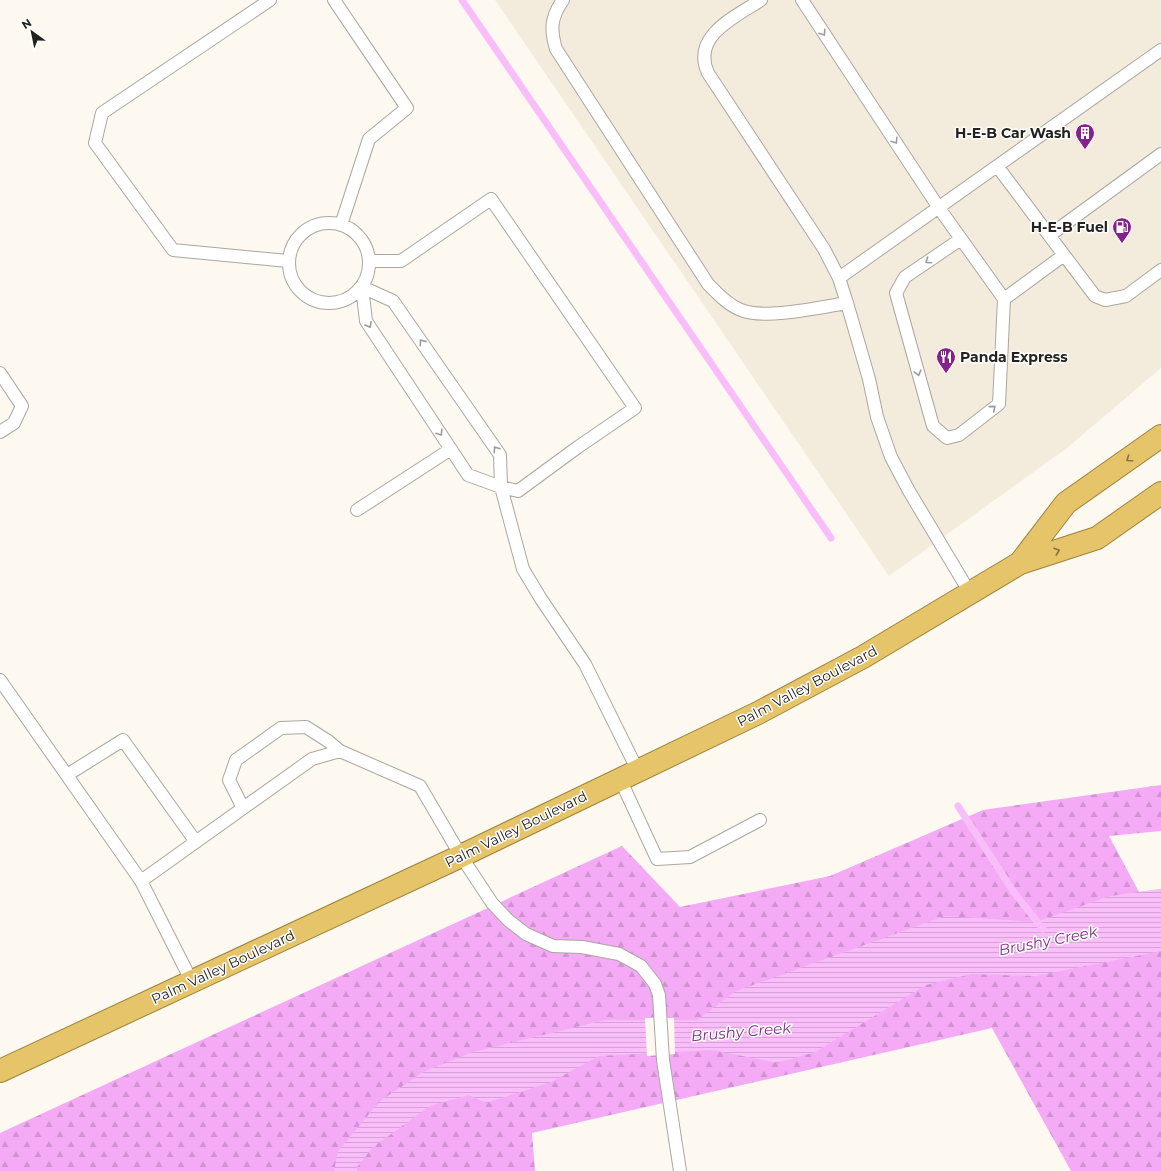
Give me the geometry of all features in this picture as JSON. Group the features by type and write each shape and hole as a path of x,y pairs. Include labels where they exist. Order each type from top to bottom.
{"highway":[{"name":"Palm Valley Boulevard","path":"1020,563 1066,503 1161,436"},
{"name":"Palm Valley Boulevard","path":"0,1071 461,856 758,713 864,657 1020,563 1097,538 1161,493"}],"lane":[{"path":"270,0 102,113 95,143 173,250 288,262"},
{"path":"334,0 407,108 369,139 341,225"},
{"path":"563,0 556,9 552,24 553,38 556,49 708,284 730,304 742,311 755,314 770,314 848,303"},
{"path":"761,0 718,30 711,37 705,45 704,64 708,74 824,249 839,278 848,303 869,379 877,417 891,457 902,481 970,593"},
{"path":"802,0 938,208 961,239 1004,299 999,404 959,435 946,438 933,426 896,293 905,277 961,239"},
{"path":"839,278 1161,50"},
{"path":"1050,235 1161,154"},
{"path":"997,166 1095,296 1105,300 1126,296 1161,270"},
{"path":"362,287 366,321 468,475 501,487 518,491 635,408 491,199 401,262 370,261"},
{"path":"335,223 348,227 359,236 366,247 370,261 368,274 362,287 353,296 341,302 328,304 316,302 304,296 295,286 290,274 288,262 291,249 297,237 308,229 321,224 335,223"},
{"path":"1004,299 1064,255"},
{"path":"362,287 393,301 500,455 501,487 523,569 541,599 585,664 629,775 657,859 690,857 760,820"},
{"path":"0,373 22,406 14,423 0,432"},
{"path":"356,510 451,449"},
{"path":"0,680 141,881 192,982"},
{"path":"243,808 229,780 236,760 281,728 306,727 340,750 420,786 461,856 492,903 508,920 526,934 553,946 582,947 619,954 641,966 655,984 660,994 664,1060 680,1171"},
{"path":"66,775 123,740 196,842"},
{"path":"141,881 312,760 340,750"}],"shaded area":[{"path":"495,0 1161,0 1161,368 1067,448 889,576"}],"green space":[{"path":"1161,785 1161,831 1109,836 1139,892 1161,889 1161,1171 1071,1171 992,1028 532,1133 535,1171 0,1171 0,1133 622,846 680,907 830,876 983,810"}],"water":[{"name":"Brushy Creek","path":"1161,889 1161,951 1036,976 972,974 926,985 815,1052 778,1063 712,1050 599,1056 551,1082 486,1103 469,1095 430,1106 373,1147 357,1167 357,1171 334,1171 338,1151 380,1101 425,1071 473,1052 605,1020 697,1020 736,991 945,916 1036,922 1110,896"}],"pier":[{"path":"645,1018 674,1018 675,1054 647,1056"}],"waterway":[{"path":"462,0 831,538"},
{"name":"Brushy Creek","path":"958,806 1013,891 1043,929"}],"place":[{"name":"H-E-B Car Wash","path":"1085,150"},
{"name":"H-E-B Fuel","path":"1122,244"},
{"name":"Panda Express","path":"946,374"}]}
